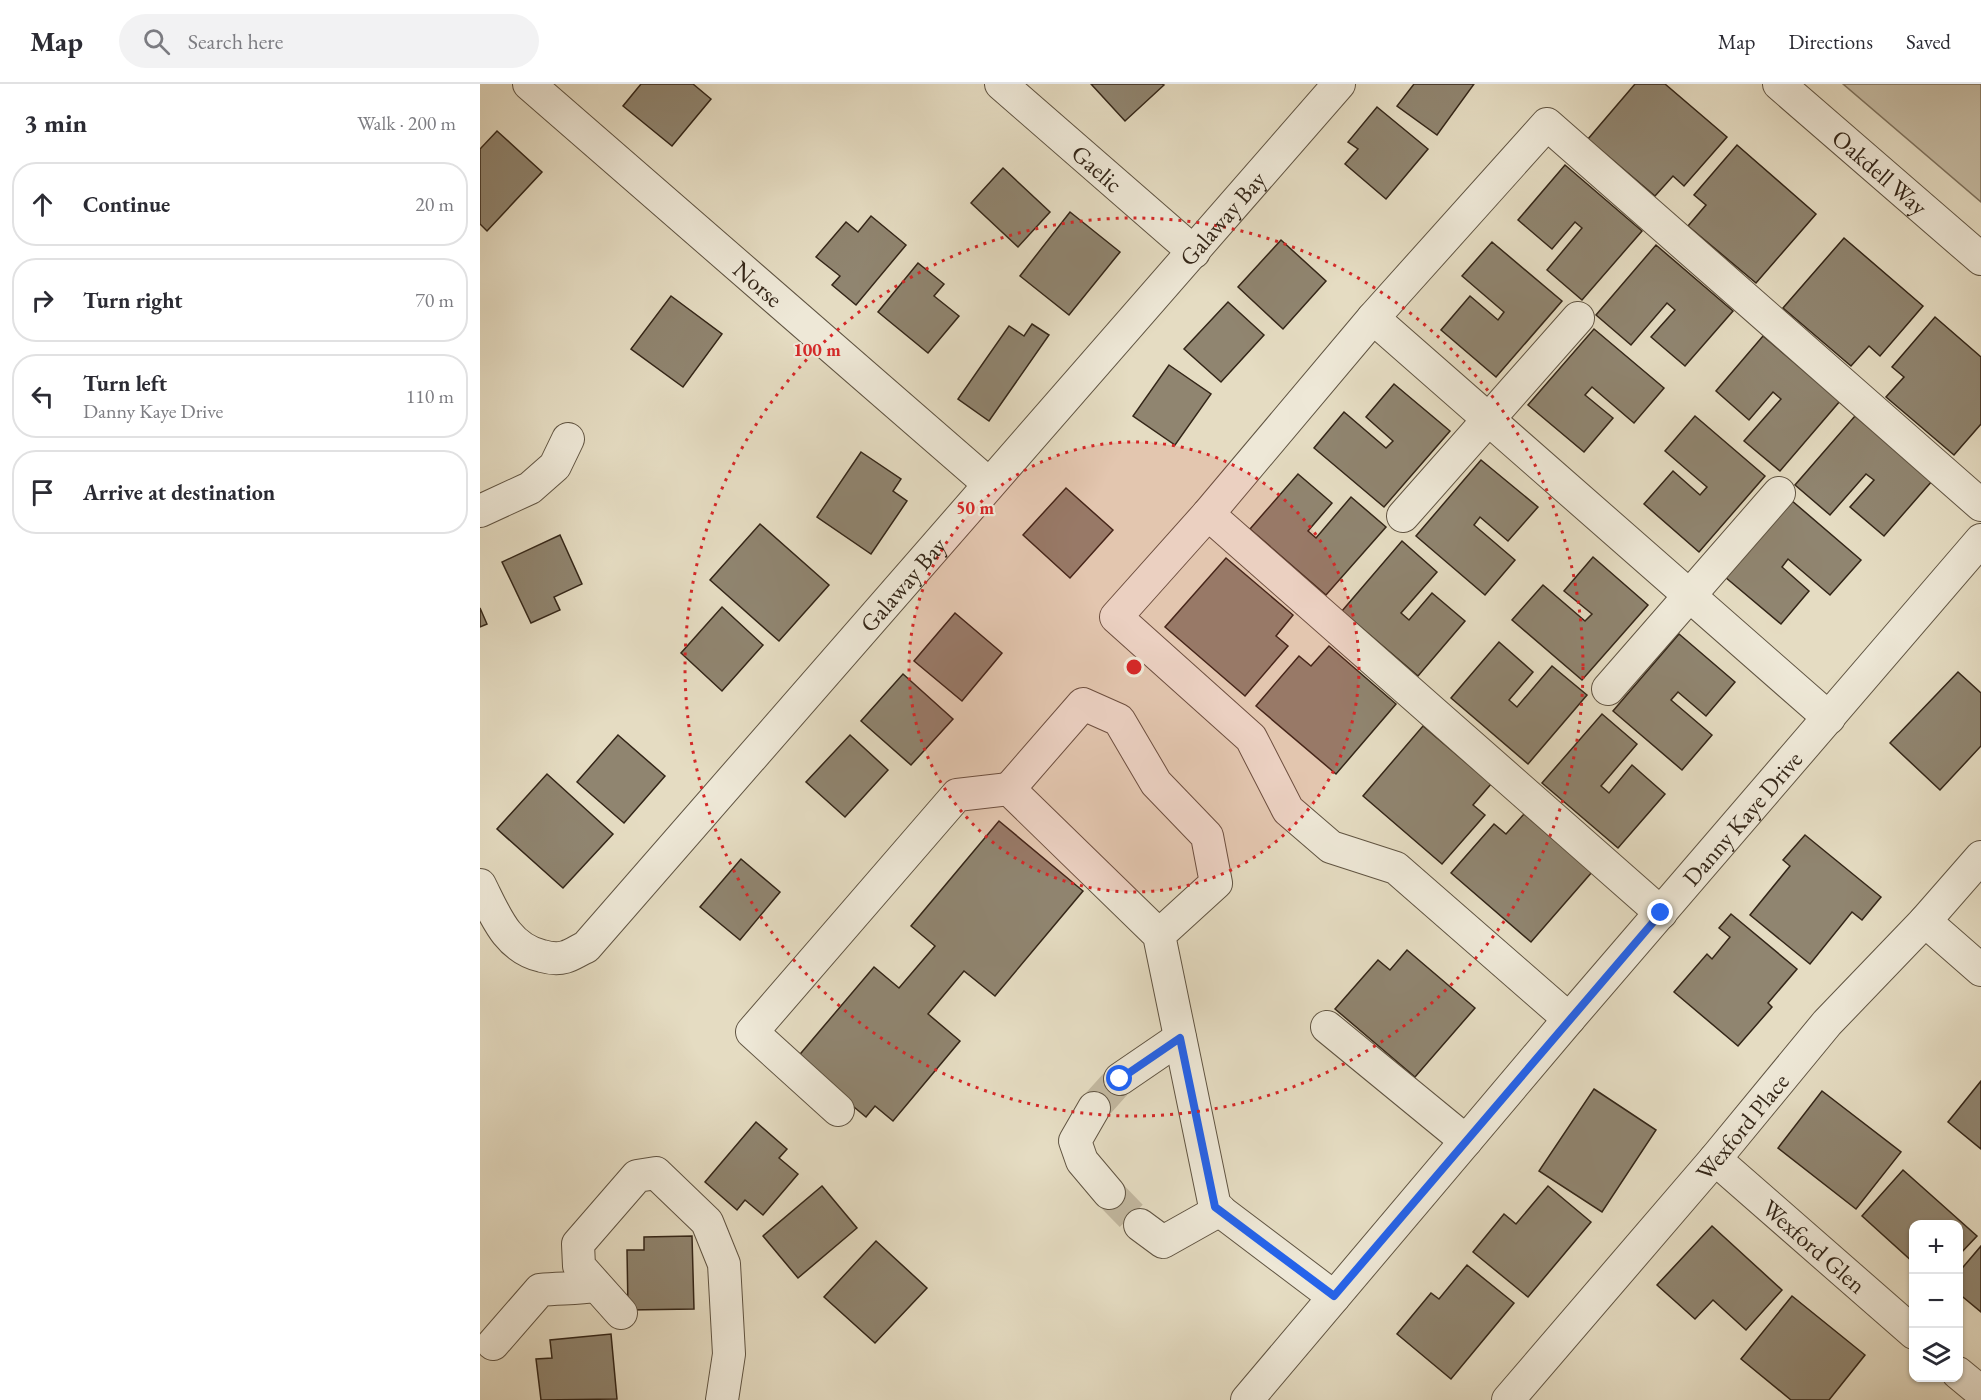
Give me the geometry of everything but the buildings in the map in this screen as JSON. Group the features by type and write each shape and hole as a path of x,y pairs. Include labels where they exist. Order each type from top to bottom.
{"street":[{"name":"Norse","path":"529,84 989,484"},
{"name":"Gaelic","path":"1001,84 1194,252"},
{"name":"Galaway Bay","path":"480,885 502,929 516,945 530,954 550,958 565,957 586,947 1339,84"},
{"name":"Oakdell Way","path":"1779,84 1981,259"},
{"path":"1569,1019 1396,868 1331,848 1288,810 1251,738 1116,617 1208,514 1373,318 1547,124 1981,505"},
{"path":"1373,318 1829,717"},
{"path":"1403,516 1578,318"},
{"path":"480,511 530,488 555,466 568,439"},
{"path":"1608,689 1779,493"},
{"path":"1208,514 1661,913"},
{"name":"Danny Kaye Drive","path":"1246,1400 1569,1019 1981,540"},
{"path":"838,1110 752,1032 957,795 1009,789 1083,704 1119,720 1156,783 1207,837 1216,883 1159,935"},
{"path":"1009,789 1159,935 1215,1207 1334,1296"},
{"name":"Wexford Place","path":"1510,1399 1715,1159 1827,1023 1925,921 1981,856"},
{"path":"1925,921 1981,970"},
{"path":"1327,1027 1466,1141"},
{"path":"1120,1079 1180,1038"},
{"path":"1094,1108 1075,1141 1082,1161 1109,1193"},
{"name":"Wexford Glen","path":"1715,1159 1909,1329"},
{"path":"621,1313 579,1266 578,1244 637,1176 656,1173 707,1222 724,1264 729,1354 722,1400"},
{"path":"1140,1225 1163,1242 1220,1210"},
{"path":"493,1344 540,1290 557,1288 573,1290 596,1286"},
{"path":"1963,1376 1981,1392"}],"shaded area":[{"path":"1843,84 1981,84 1981,202"}],"tunnel":[{"path":"1094,1108 1120,1079"},
{"path":"1109,1193 1140,1225"}],"route":[{"path":"1120,1079 1180,1038 1215,1207 1334,1296 1661,913"}]}
